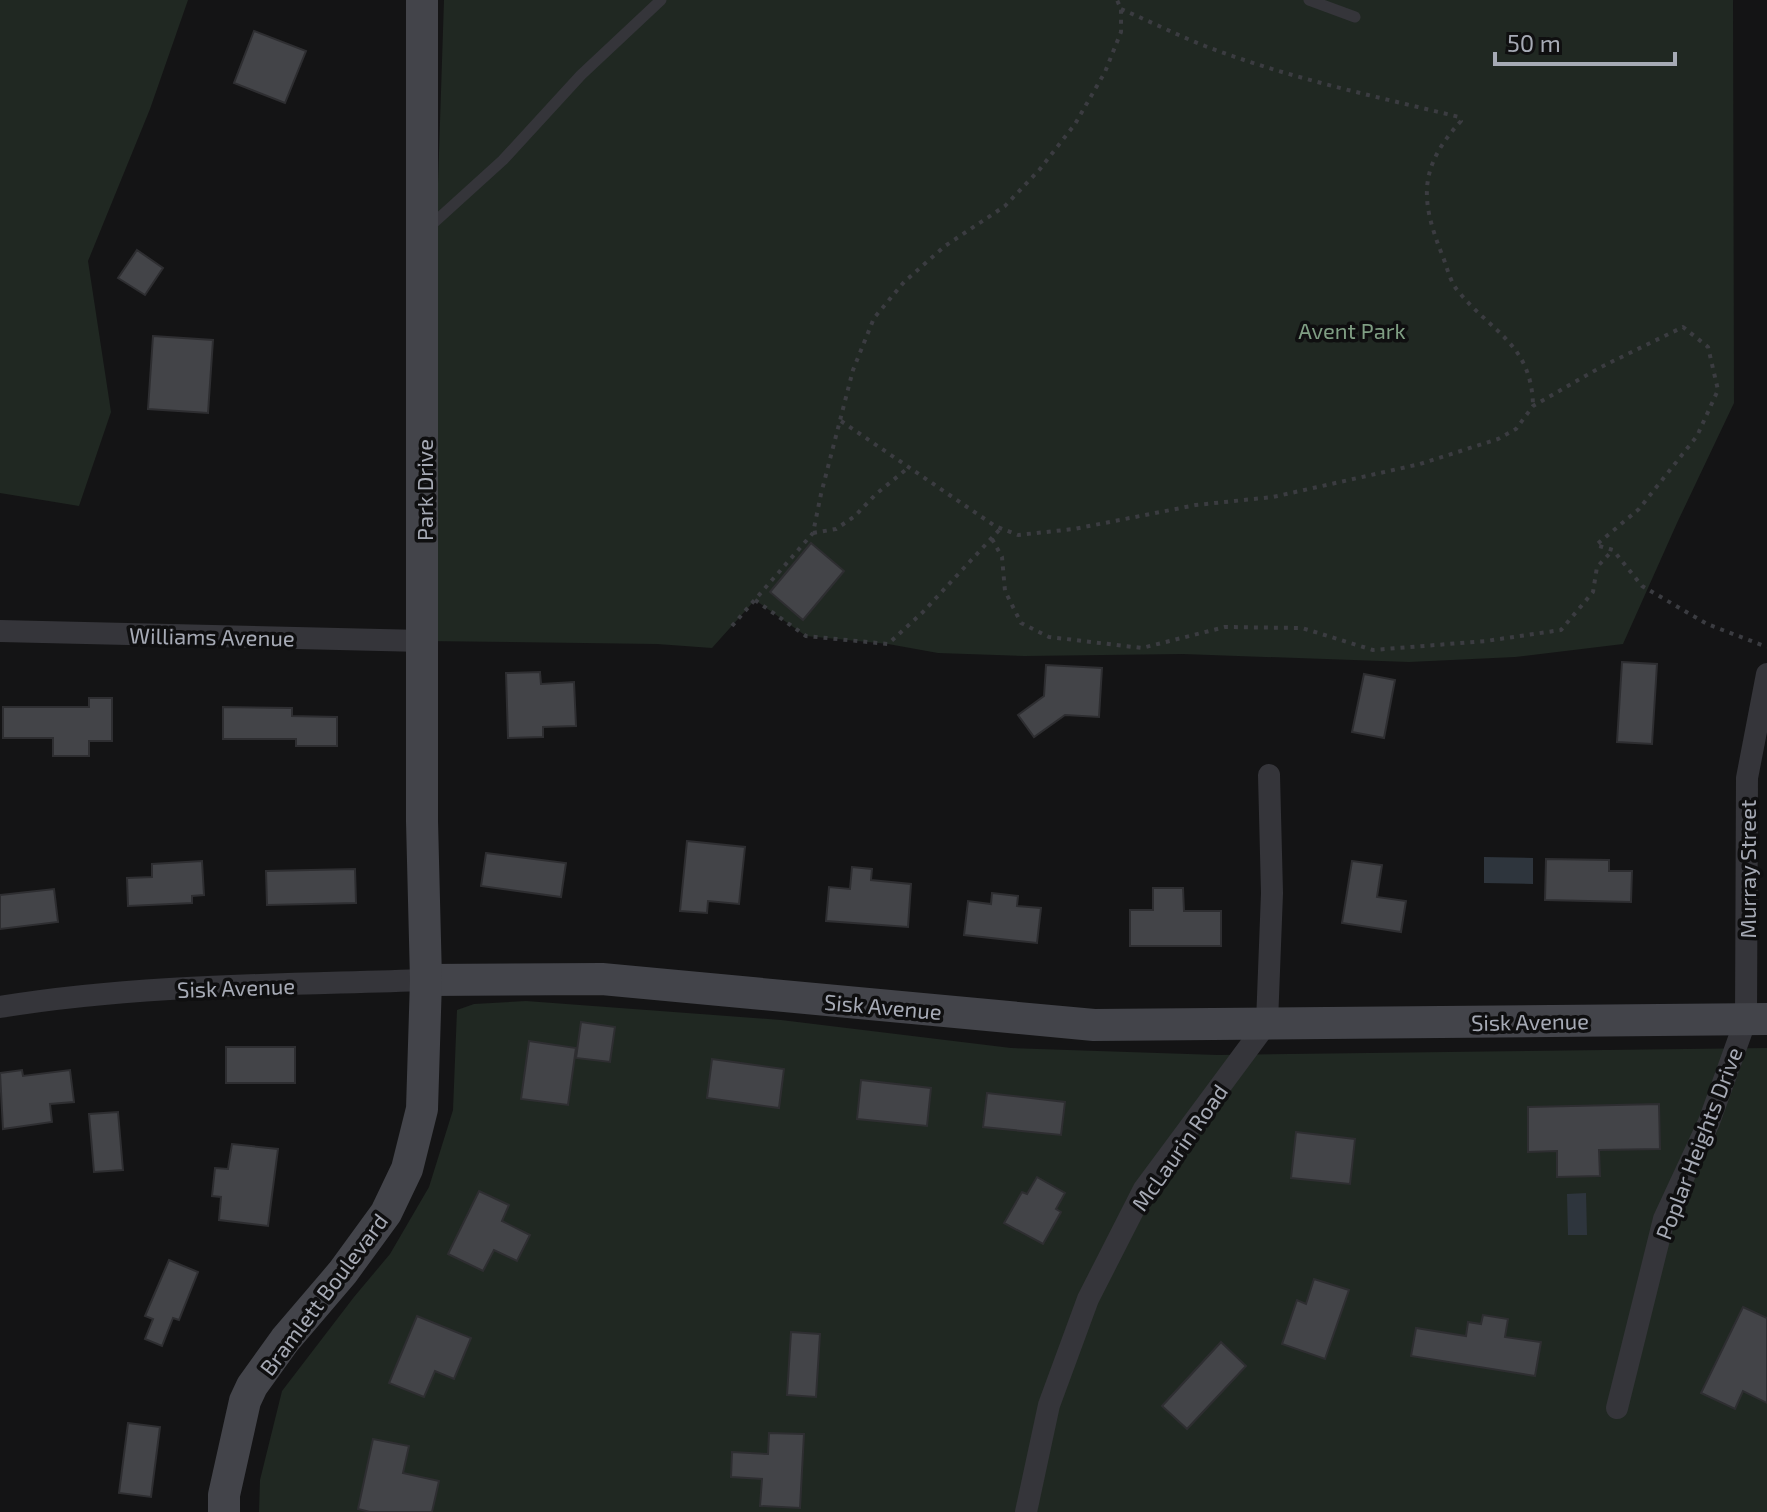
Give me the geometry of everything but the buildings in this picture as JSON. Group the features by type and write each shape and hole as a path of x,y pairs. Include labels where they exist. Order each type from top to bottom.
{"street":[{"name":"Park Drive","path":"422,0 422,821 426,980"},
{"name":"Williams Avenue","path":"0,631 423,641"},
{"name":"Murray Street","path":"1757,1019 1747,778 1767,674"},
{"path":"1267,1023 1272,893 1269,775"},
{"name":"Sisk Avenue","path":"0,1007 44,1000 196,987 426,980 602,979 1094,1025 1757,1019"},
{"name":"Bramlett Boulevard","path":"224,1512 229,1472 245,1401 252,1386 386,1213 407,1169 422,1109 426,980"},
{"name":"Poplar Heights Drive","path":"1617,1408 1664,1219 1757,1019"},
{"name":"McLaurin Road","path":"1026,1512 1049,1405 1088,1299 1144,1189 1267,1023"}],"lane":[{"path":"424,231 503,160 581,75 661,0"},
{"path":"1309,0 1355,17"}],"path":[{"path":"732,626 813,533 853,370 874,318 904,282 945,246 1005,206 1040,169 1075,124 1105,72 1121,32 1121,9 1117,0"},
{"path":"1121,9 1205,46 1282,72 1459,117 1461,121 1442,142 1426,177 1429,223 1456,289 1502,334 1524,362 1532,383 1533,406"},
{"path":"841,421 1001,528 1018,535 1074,529 1196,505 1273,497 1420,464 1498,439 1516,429 1533,406 1601,367 1683,327 1708,347 1718,390 1697,436 1639,509 1596,545 1613,550 1642,586 1707,624 1767,647"},
{"path":"813,533 836,529 909,468"},
{"path":"755,600 806,636 888,644 923,612 1001,528"},
{"path":"992,539 1002,557 1005,591 1021,623 1049,637 1142,648 1225,627 1302,628 1373,650 1486,641 1561,630 1593,592 1597,567 1613,550"}],"green space":[{"path":"0,0 188,0 150,109 88,261 111,412 79,506 0,493"},
{"name":"Avent Park","path":"444,0 1733,0 1734,403 1623,644 1515,657 1409,662 1183,654 1024,656 938,653 888,644 806,636 755,600 712,648 657,644 423,641"},
{"path":"526,1001 781,1020 1011,1048 1218,1055 1767,1048 1767,1512 259,1512 260,1480 282,1391 390,1254 429,1187 453,1110 457,1010 474,1004"}],"shaded area":[{"path":"1484,857 1533,858 1533,884 1484,883"},
{"path":"1586,1193 1587,1235 1568,1235 1567,1194"}]}
